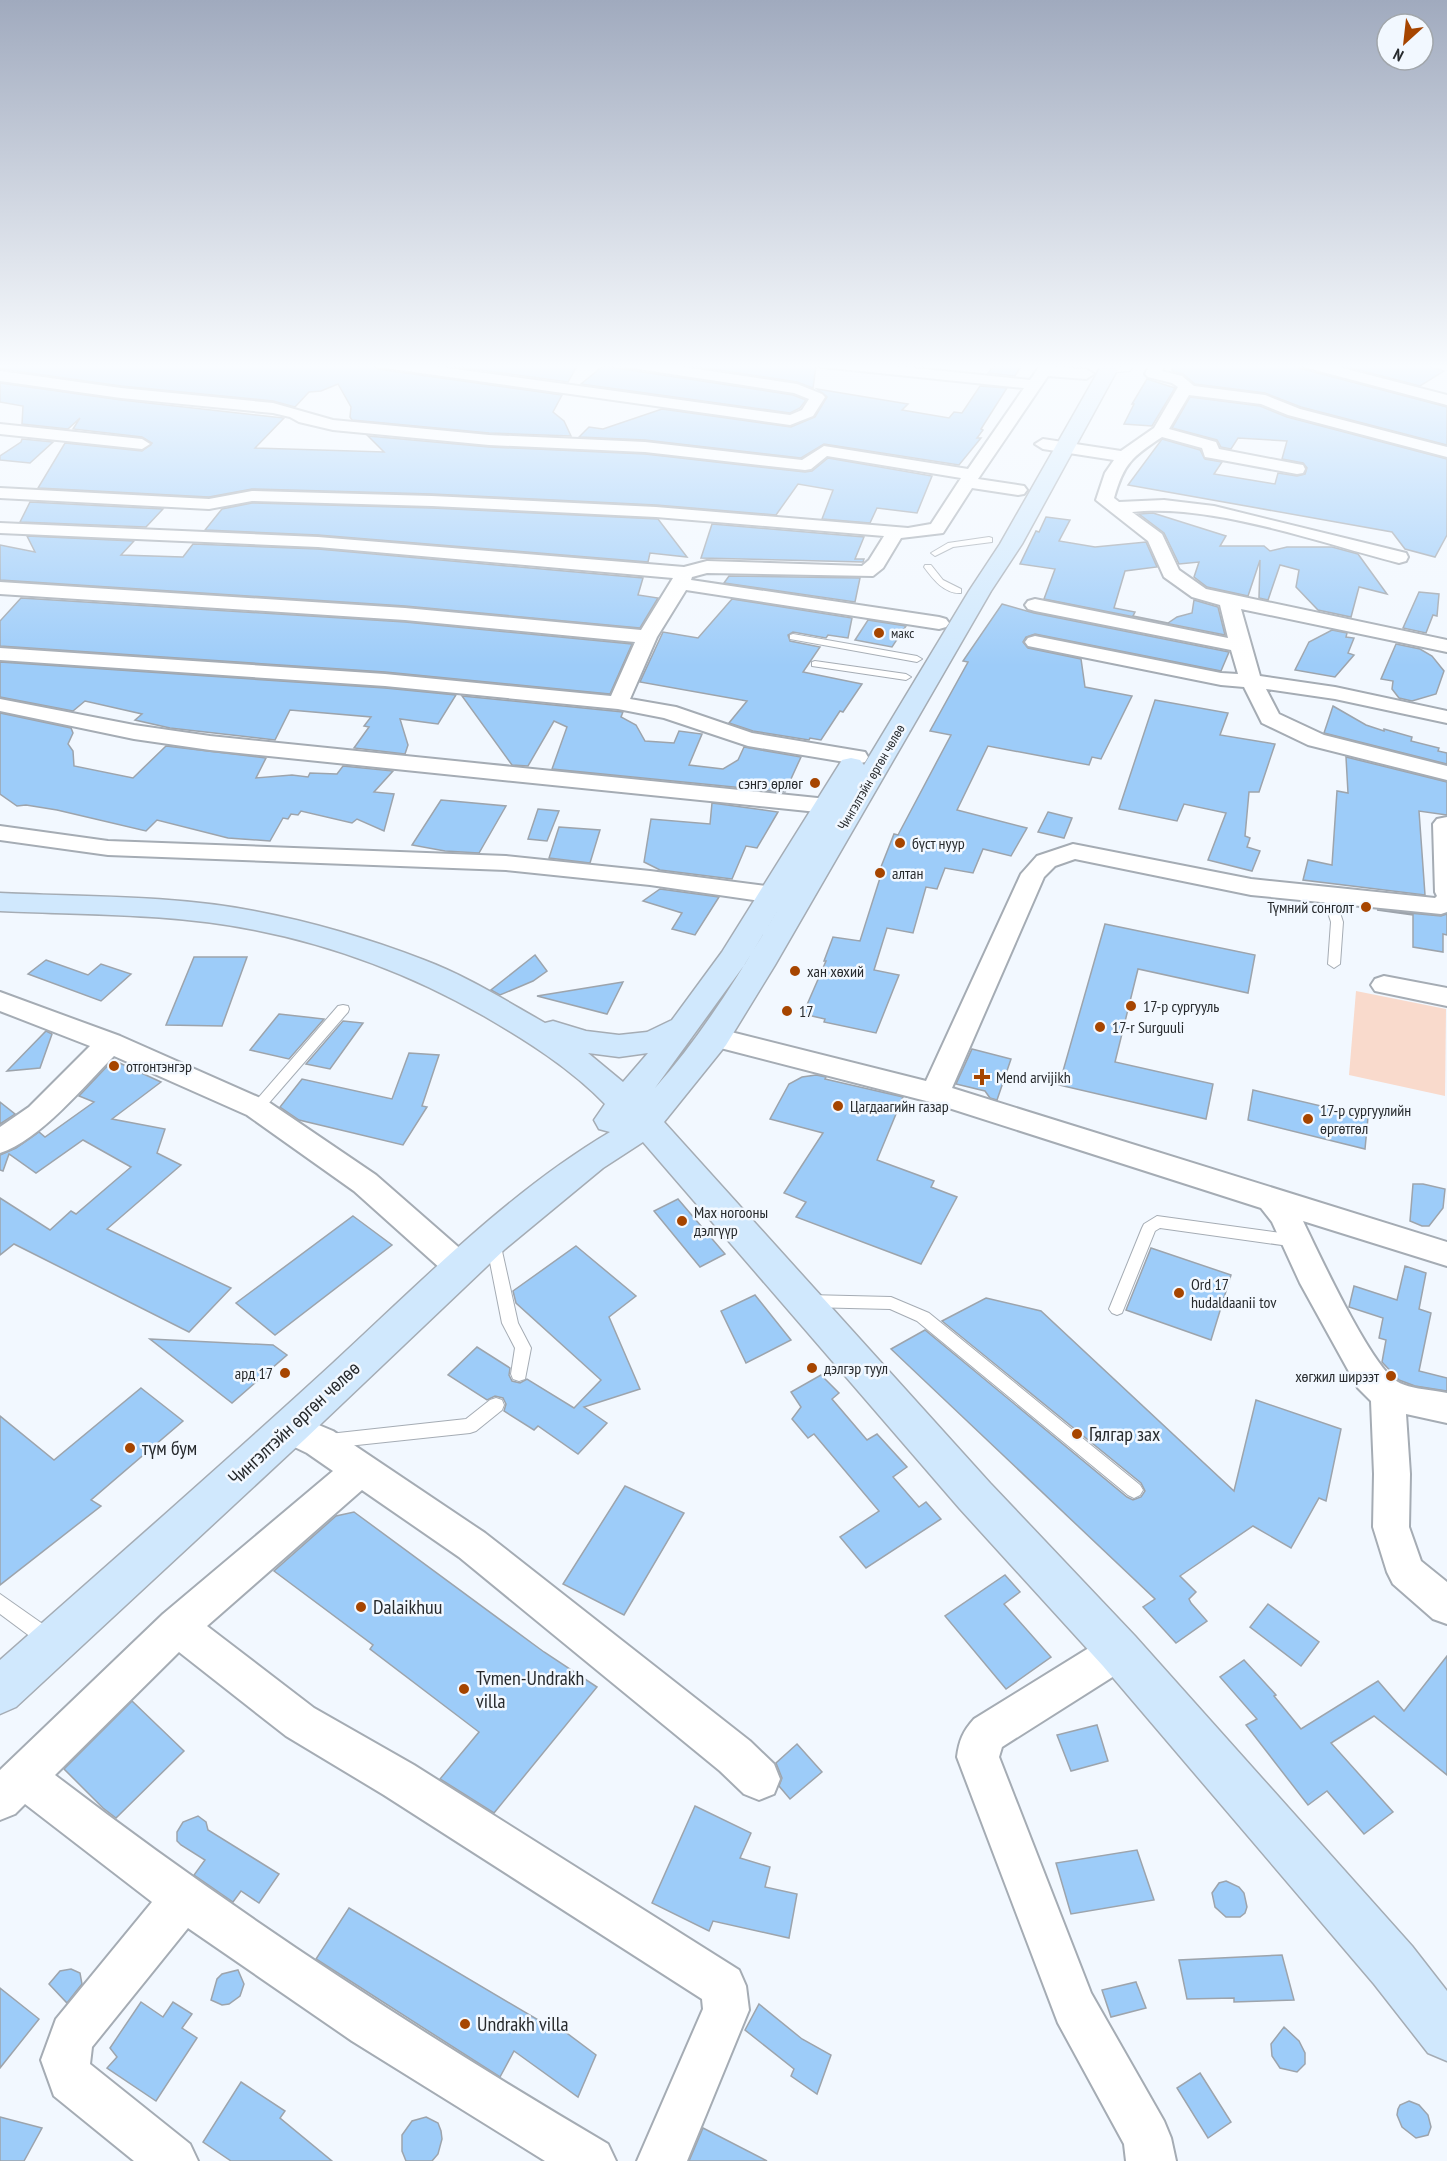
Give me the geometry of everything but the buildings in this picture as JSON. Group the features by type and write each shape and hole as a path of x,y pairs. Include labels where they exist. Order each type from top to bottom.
{"main road":[{"name":"Чингэлтэйн өргөн чөлөө","path":"0,1691 54,1643 305,1435 461,1268 492,1239 591,1159 624,1139 634,1114 683,1028 734,957 774,895 1018,490 1036,464"},
{"name":"Чингэлтэйн өргөн чөлөө","path":"634,1114 715,1037 760,965 980,591 1011,544 1039,464"},
{"path":"0,902 185,911 286,927 344,942 414,967 453,985 513,1018 598,1077 804,1301 975,1496 1119,1651 1393,1965 1447,2034"},
{"path":"513,1018 573,1040 600,1046 619,1047 643,1044 663,1038 683,1028"}],"street":[{"path":"893,464 970,478 1018,490"},
{"path":"0,493 209,504 252,496 432,501 656,512 895,533 926,532 937,529 980,464"},
{"path":"1120,464 1113,473 1105,500 1156,537 1171,573 1199,593 1229,602 1305,615 1447,646"},
{"path":"1269,464 1297,469"},
{"path":"1116,508 1142,504 1177,506 1391,549"},
{"path":"0,528 318,542 683,578 723,592 939,623"},
{"path":"618,703 647,637 683,578 707,567 866,572 876,564 895,533"},
{"path":"0,588 405,614 647,637"},
{"path":"1229,602 1252,681 1270,718 1316,740 1447,774"},
{"path":"1035,605 1240,646"},
{"path":"1035,642 1221,680 1252,681 1342,693 1447,717"},
{"path":"0,654 385,680 618,703 668,712 748,739 856,757"},
{"path":"0,705 134,732 210,742 827,806"},
{"path":"1445,824 1447,892"},
{"path":"0,833 108,848 506,863 650,878 774,895"},
{"path":"935,1093 1033,874 1046,861 1073,851 1112,857 1251,888 1429,906 1441,906 1447,901"},
{"path":"1384,985 1447,997"},
{"path":"0,1001 110,1043 257,1108 365,1183 461,1268"},
{"path":"715,1037 935,1093 1447,1254"},
{"path":"0,1142 39,1114 110,1043"},
{"path":"1272,1200 1285,1216 1316,1283 1370,1378 1388,1395 1447,1408"},
{"path":"1388,1395 1392,1474 1391,1527 1406,1572 1447,1606"},
{"path":"305,1435 361,1469 472,1545 735,1756 759,1779"},
{"path":"361,1469 177,1627 12,1788 184,1898 237,1937 486,2100 591,2161"},
{"path":"177,1627 300,1722 399,1780 723,1986 726,2010 662,2161"},
{"path":"1119,1651 988,1733 979,1744 978,1757 1074,2007 1147,2138 1151,2161"},
{"path":"173,2161 71,2079 65,2060 72,2035 184,1898"}],"lane":[{"path":"935,553 951,544 989,540"},
{"path":"928,567 940,582 958,591"},
{"path":"793,637 911,668"},
{"path":"814,664 911,668"},
{"path":"1329,897 1337,921 1334,964"},
{"path":"257,1108 343,1009"},
{"path":"1117,1309 1149,1228 1157,1222 1296,1240"},
{"path":"492,1239 510,1323 523,1348 519,1374"},
{"path":"804,1301 891,1303 922,1317 1134,1490"},
{"path":"305,1435 470,1426 496,1405"},
{"path":"0,1603 54,1643"}],"shaded area":[{"path":"1356,991 1446,1009 1445,1096 1349,1075"}],"place":[{"name":"макс","path":"879,633"},
{"name":"сэнгэ өрлөг","path":"815,783"},
{"name":"бүст нуур","path":"900,843"},
{"name":"алтан","path":"880,873"},
{"name":"Түмний сонголт","path":"1366,907"},
{"name":"хан хөхий","path":"795,971"},
{"name":"17-р сургууль","path":"1131,1006"},
{"name":"17","path":"787,1011"},
{"name":"17-r Surguuli","path":"1100,1027"},
{"name":"отгонтэнгэр","path":"114,1066"},
{"name":"Mend arvijikh","path":"982,1077"},
{"name":"Цагдаагийн газар","path":"838,1106"},
{"name":"17-р сургуулийн өргөтгөл","path":"1308,1119"},
{"name":"Мах ногооны дэлгүүр","path":"682,1221"},
{"name":"Ord 17 hudaldaanii tov","path":"1179,1293"},
{"name":"дэлгэр туул","path":"812,1368"},
{"name":"ард 17","path":"285,1373"},
{"name":"хөгжил ширээт","path":"1391,1376"},
{"name":"Гялгар зах","path":"1077,1434"},
{"name":"түм бум","path":"130,1448"},
{"name":"Dalaikhuu","path":"361,1607"},
{"name":"Tvmen-Undrakh villa","path":"464,1689"},
{"name":"Undrakh villa","path":"465,2024"}]}
